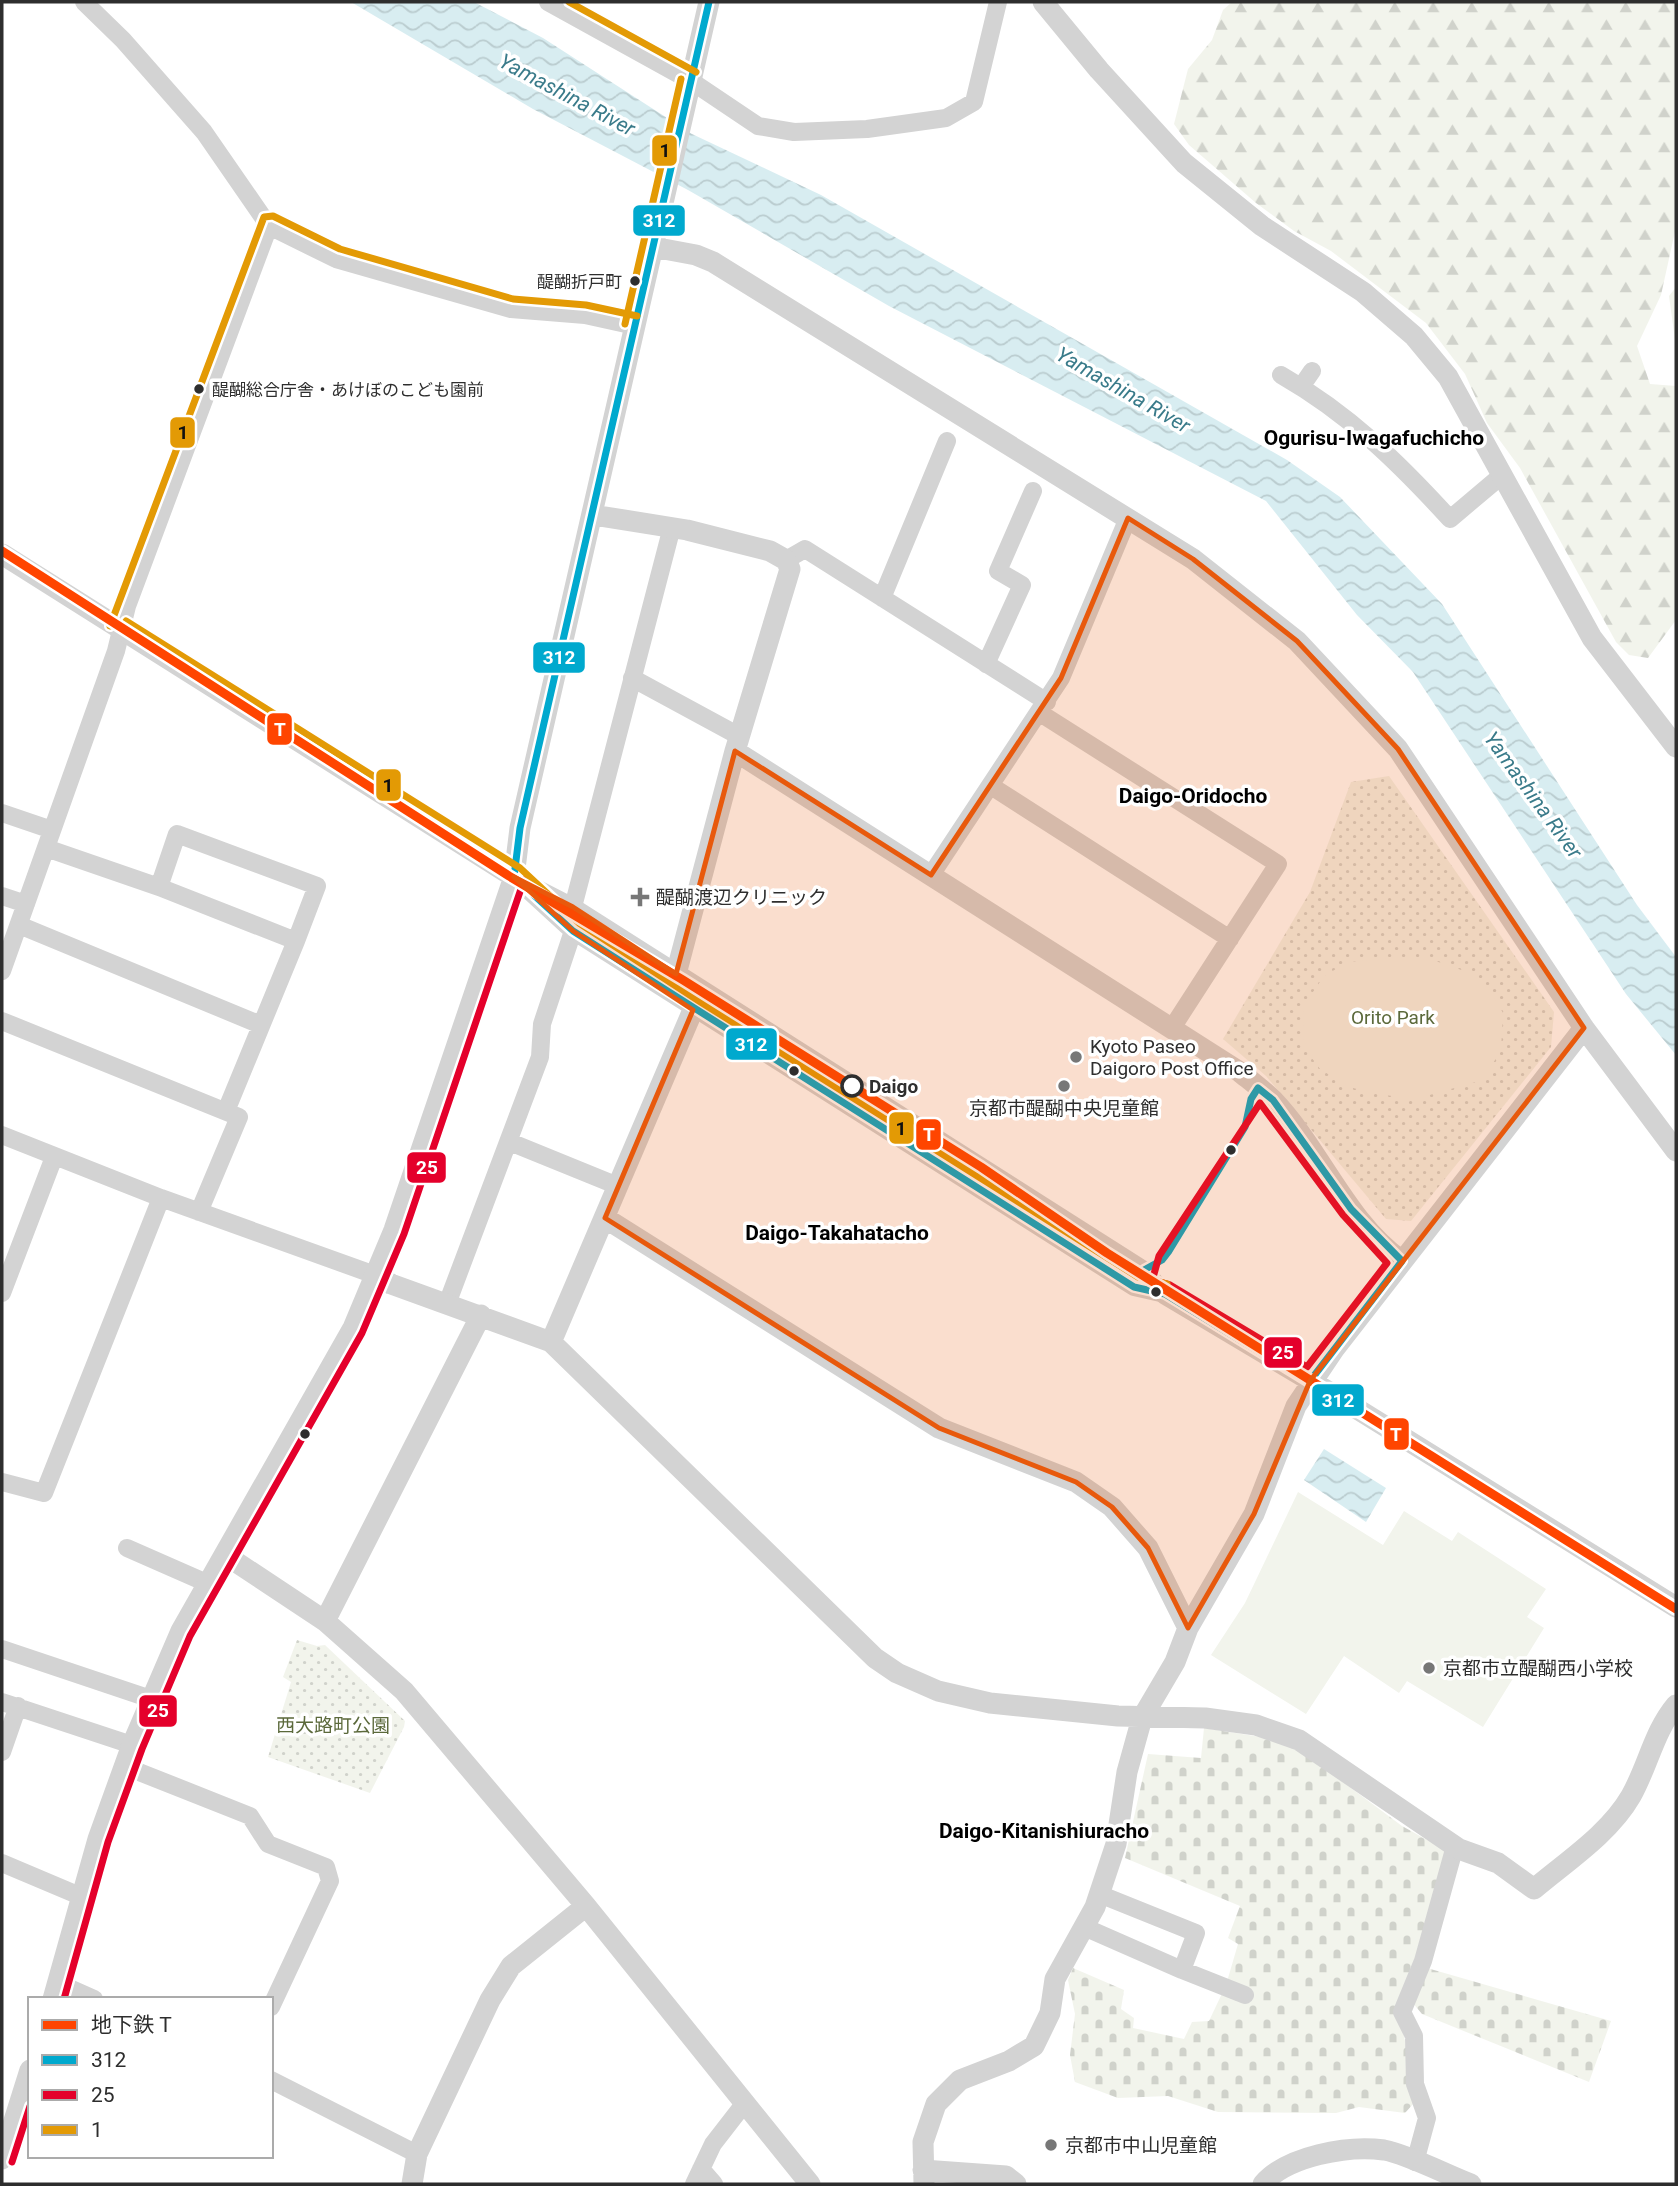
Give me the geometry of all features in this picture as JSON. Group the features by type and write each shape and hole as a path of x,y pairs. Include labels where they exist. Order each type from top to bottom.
{"street":[{"path":"84,2 124,40 204,132 269,226 336,259 511,309 585,314 635,326"},
{"path":"548,2 758,126 794,132 866,129 946,118 974,102 998,2"},
{"path":"84,1997 55,1991 80,1896 132,1745 181,1631 226,1556 353,1328 394,1230 514,877 520,828 709,2"},
{"path":"1043,2 1099,70 1184,163 1262,226 1363,292 1414,336 1448,377 1592,638 1676,747"},
{"path":"2,971 116,651 120,630 269,226"},
{"path":"653,247 696,255 713,262 1193,559 1297,641 1398,749 1584,1028 1676,1151"},
{"path":"1301,387 1312,371"},
{"path":"1281,375 1392,456 1450,519 1501,476"},
{"path":"882,598 947,441"},
{"path":"986,664 1022,586 998,572 1033,491"},
{"path":"593,515 672,527 771,551 786,560"},
{"path":"931,874 1061,678 1128,518"},
{"path":"573,907 672,527"},
{"path":"786,560 804,549 986,664 1043,707 1278,864 1172,1028"},
{"path":"2,554 514,877 573,907 1144,1270 1165,1294 1676,1607"},
{"path":"676,974 737,744 788,580 786,560"},
{"path":"632,678 1240,1072 1273,1100 1367,1227 1387,1251 1402,1261"},
{"path":"991,786 1230,939"},
{"path":"2,813 52,830"},
{"path":"159,887 177,834 317,886 226,1111"},
{"path":"46,848 159,887 296,941"},
{"path":"514,877 573,931 693,1010 1134,1287 1165,1294"},
{"path":"2,896 26,904"},
{"path":"19,925 261,1025"},
{"path":"447,1304 540,1057 542,1024 573,931"},
{"path":"551,1342 693,1010"},
{"path":"2,1021 239,1117 199,1212"},
{"path":"1016,2184 1006,2176 924,2177 923,2142 936,2105 960,2080 1009,2062 1034,2046 1050,2013 1055,1979 1099,1894 1116,1844 1126,1772 1142,1718 1175,1662 1188,1629 1254,1514 1296,1406 1310,1381 1584,1028"},
{"path":"2,1135 161,1198 551,1342 875,1658 897,1673 938,1691 990,1703 1142,1718 1205,1718 1256,1725 1299,1740 1455,1846 1498,1863 1534,1889 1606,1828 1629,1799 1665,1719 1676,1705"},
{"path":"509,1142 618,1186"},
{"path":"2,1293 54,1157"},
{"path":"2,1482 44,1493 161,1198"},
{"path":"605,1218 939,1429 1076,1482 1112,1507 1148,1548 1188,1629"},
{"path":"326,1621 481,1315"},
{"path":"127,1548 209,1584"},
{"path":"226,1556 326,1621 423,1711 586,1906 810,2184"},
{"path":"2,1649 151,1699"},
{"path":"2,1752 10,1704 132,1745"},
{"path":"124,1766 250,1816 268,1844 326,1867 330,1881 273,2003"},
{"path":"1415,2162 1427,2118 1415,2084 1414,2036 1402,2012 1423,1961 1455,1846"},
{"path":"2,1863 80,1896"},
{"path":"1099,1894 1196,1933 1182,1970"},
{"path":"412,2184 417,2154 490,2000 511,1966 586,1906"},
{"path":"1084,1927 1245,1995"},
{"path":"2,2158 28,2076"},
{"path":"273,2081 417,2154"},
{"path":"714,2184 697,2176 713,2144 744,2104"},
{"path":"1263,2184 1269,2176 1321,2152 1385,2150 1471,2184"}],"highlighted area":[{"path":"1128,518 1193,559 1297,641 1398,749 1584,1028 1310,1381 1254,1514 1188,1628 1148,1548 1112,1507 1076,1482 939,1428 605,1218 693,1010 573,931 514,877 573,907 676,974 735,751 931,875 1061,678"}],"green space":[{"path":"1232,2 1676,2 1676,227 1661,295 1637,346 1650,384 1676,386 1676,620 1648,658 1629,655 1616,642 1520,468 1487,423 1465,374 1426,323 1331,251 1294,231 1256,203 1189,145 1174,124 1188,69 1212,40 1223,10"},
{"path":"1676,287 1676,347 1669,296"},
{"name":"Orito Park","path":"1389,776 1554,1012 1551,1047 1411,1221 1386,1219 1266,1076 1223,1039 1310,892 1351,782"},
{"path":"1427,958 1470,973 1494,997 1503,1013 1501,1050 1483,1080 1415,1099 1377,1094 1349,1087 1320,1069 1303,1046 1304,1005 1324,976 1348,962"},
{"path":"1298,1492 1383,1545 1404,1511 1452,1541 1458,1532 1546,1589 1527,1617 1544,1628 1483,1727 1407,1681 1399,1693 1344,1656 1306,1714 1211,1655 1245,1603"},
{"name":"西大路町公園","path":"297,1640 317,1646 325,1645 405,1721 370,1793 268,1757 291,1682 283,1677"},
{"path":"1204,1728 1267,1738 1300,1750 1402,1826 1447,1851 1415,1967 1411,1967 1395,2016 1404,2034 1414,2103 1405,2113 1359,2107 1336,2113 1218,2112 1168,2096 1118,2098 1075,2082 1070,2055 1075,2014 1068,1980 1073,1968 1124,1990 1121,2009 1134,2018 1133,2028 1184,2039 1192,2022 1209,2021 1226,1985 1238,1944 1228,1938 1240,1906 1125,1858 1148,1754 1201,1758"},
{"path":"1427,1968 1611,2021 1589,2082 1422,2014 1412,2002"}],"water":[{"name":"Yamashina River","path":"351,2 474,2 543,38 692,134 821,195 1287,460 1340,497 1442,604 1637,905 1676,957 1676,1055 1626,994 1413,672 1357,615 1266,501 889,306 688,190 533,109"},
{"path":"1324,1449 1386,1488 1366,1522 1304,1480"}],"metro line":[{"name":"T","path":"2,551 509,876 683,980 981,1167 1107,1253 1676,1609"}],"transit line":[{"name":"1","path":"569,2 696,72"},
{"name":"312","path":"514,877 520,828 709,2"},
{"name":"1","path":"625,324 681,79"},
{"name":"1","path":"110,626 264,217 273,216 340,249 513,299 586,305 637,316"},
{"name":"1","path":"126,621 520,868 579,923 699,1001 1138,1277 1167,1284"},
{"name":"312","path":"514,877 573,931 1134,1287 1165,1294 1676,1607"},
{"name":"25","path":"65,1997 108,1842 142,1749 190,1636 362,1333 404,1234 524,880"},
{"name":"312","path":"1144,1270 1162,1260 1169,1251 1245,1127 1251,1099 1258,1088 1273,1100 1351,1209 1402,1261 1310,1381"},
{"name":"25","path":"1260,1103 1343,1215 1387,1263 1307,1367 1170,1285 1148,1279 1154,1274 1159,1256 1260,1103"},
{"name":"25","path":"12,2162 28,2112"}],"place":[{"name":"醍醐折戸町","path":"635,281"},
{"name":"醍醐総合庁舎・あけぼのこども園前","path":"199,389"},
{"name":"醍醐渡辺クリニック","path":"640,897"},
{"name":"Kyoto Paseo Daigoro Post Office","path":"1076,1057"},
{"name":"Daigo","path":"852,1086"},
{"name":"京都市醍醐中央児童館","path":"1064,1086"},
{"name":"京都市立醍醐西小学校","path":"1429,1668"},
{"name":"京都市中山児童館","path":"1051,2145"}],"district":[{"name":"Ogurisu-Iwagafuchicho","path":"1374,438"},
{"name":"Daigo-Oridocho","path":"1193,796"},
{"name":"Daigo-Takahatacho","path":"837,1233"},
{"name":"Daigo-Kitanishiuracho","path":"1044,1831"}]}
